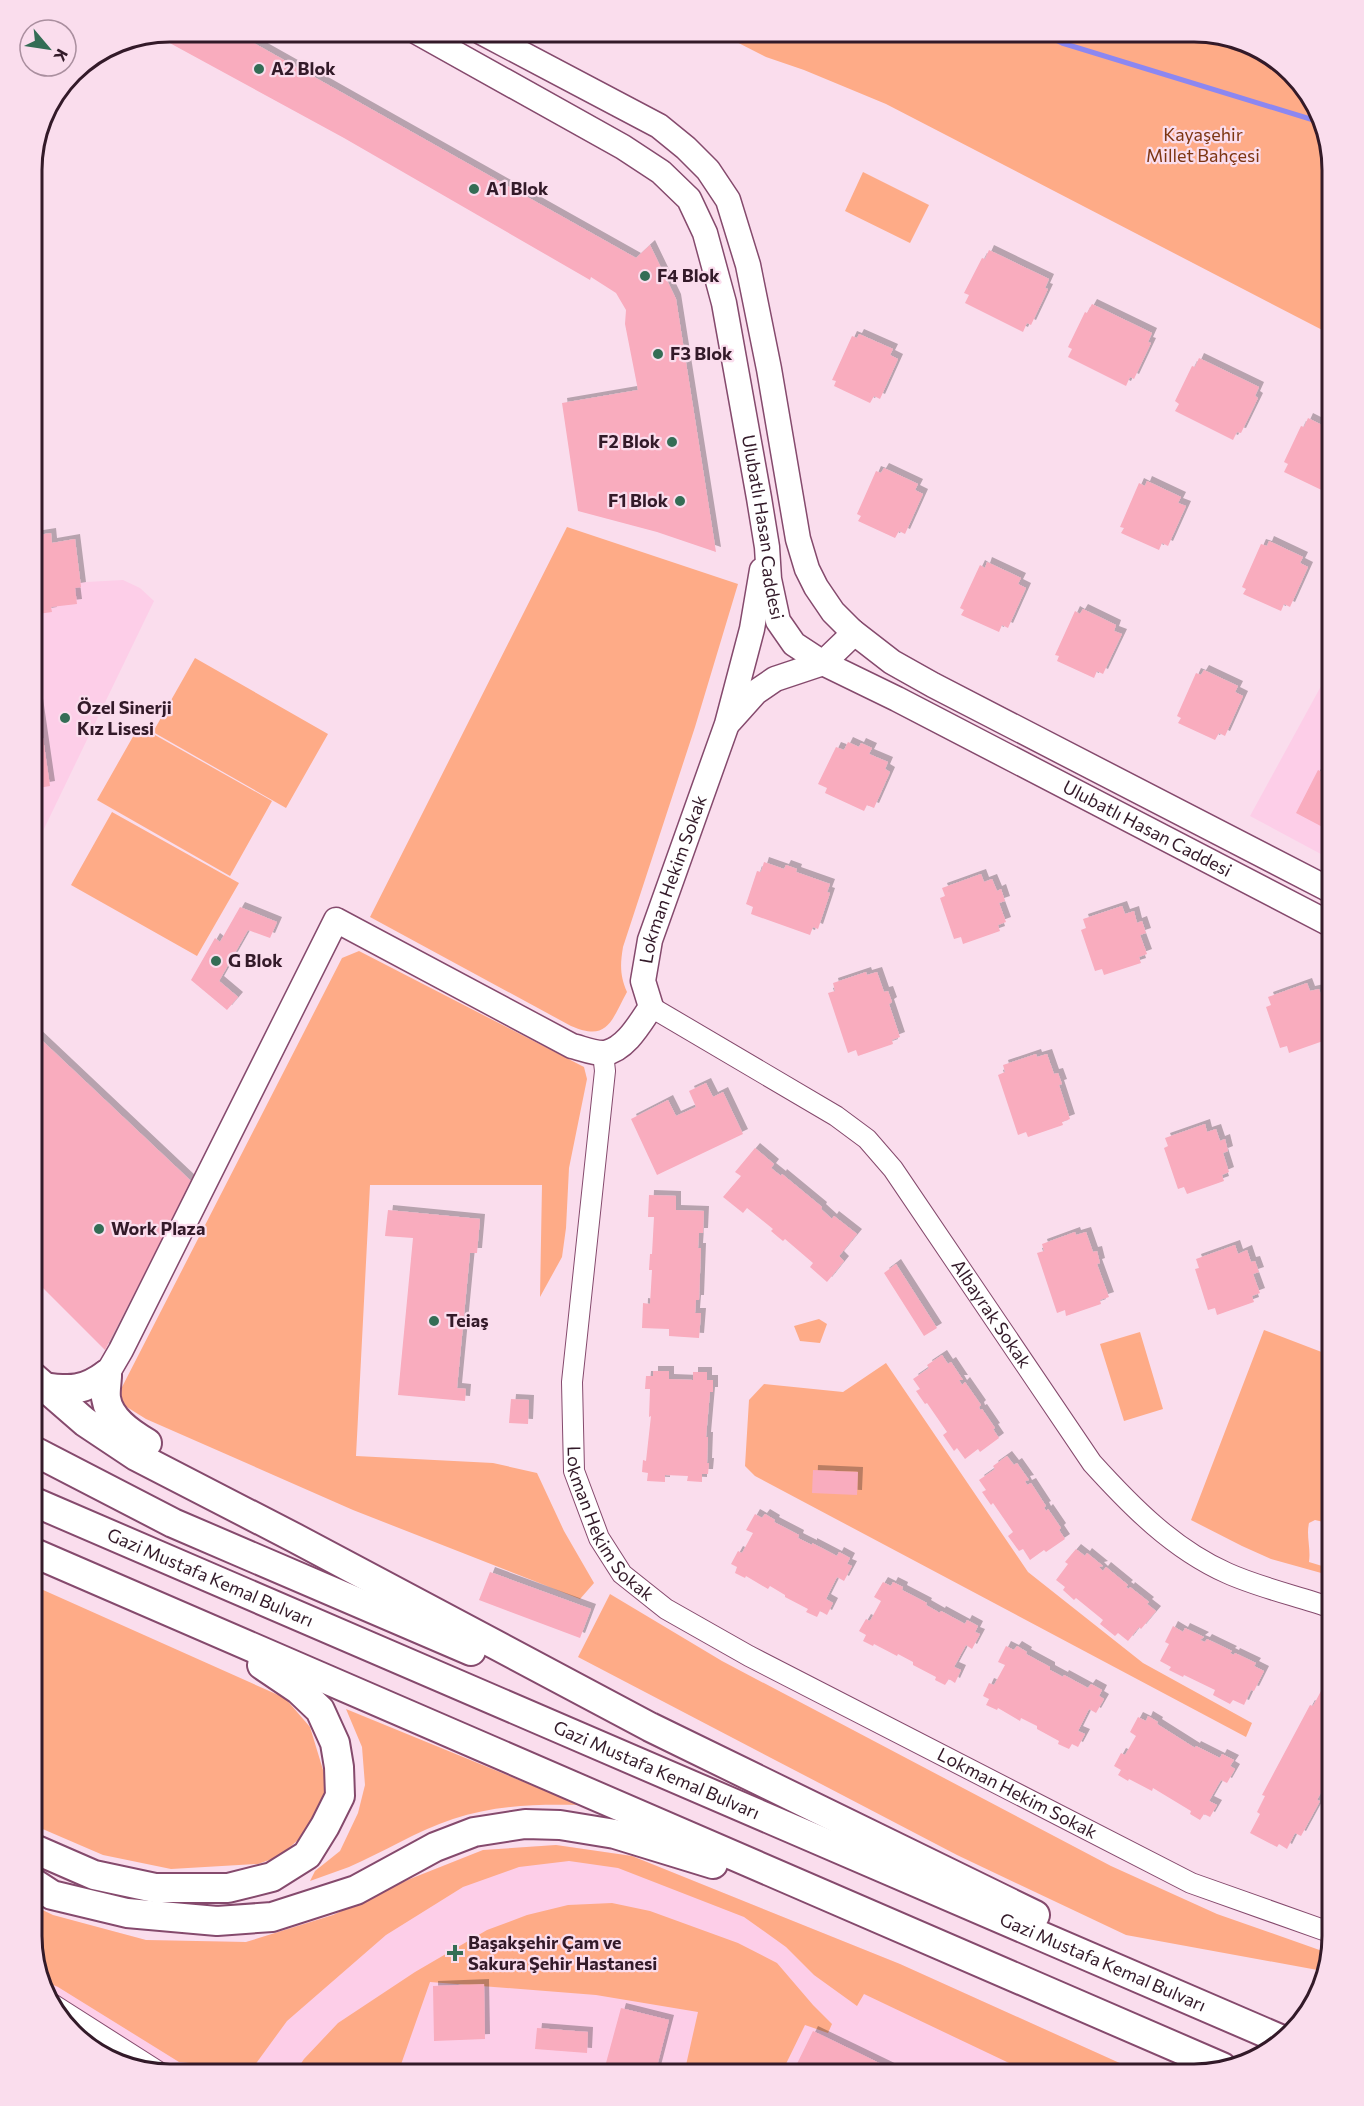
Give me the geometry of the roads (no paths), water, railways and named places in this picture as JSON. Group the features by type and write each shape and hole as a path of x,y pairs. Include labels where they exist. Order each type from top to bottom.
{"highway":[{"path":"42,1383 75,1389 92,1385 107,1374"},
{"path":"107,1374 106,1398 111,1412 121,1425 181,1465 270,1516 295,1538"},
{"path":"42,1386 85,1422 136,1456 650,1727 1081,1937 1178,1995"},
{"path":"42,1455 173,1523 650,1727"},
{"name":"Gazi Mustafa Kemal Bulvarı","path":"42,1505 1274,2036"},
{"path":"42,1555 1212,2063"},
{"path":"42,1852 94,1875 155,1888 228,1888 272,1877 307,1855 326,1826 340,1796 335,1743 324,1718 320,1710 298,1690 200,1624"},
{"path":"42,1888 52,1895 127,1913 217,1921 272,1917 356,1890 435,1846 474,1832 525,1824 560,1825 615,1834 842,1903"}],"main road":[{"name":"Ulubatlı Hasan Caddesi","path":"435,42 622,147 661,172 689,199 705,233 724,303 742,396 767,547 771,591 778,621 794,644 823,663 1322,919"},
{"name":"Ulubatlı Hasan Caddesi","path":"501,42 659,126 708,170 728,200 748,266 765,346 798,539 816,587 832,612 892,662 933,686 1322,886"},
{"path":"752,628 767,547"},
{"path":"752,628 771,591 782,584 797,582 816,587"},
{"name":"Lokman Hekim Sokak","path":"651,1007 643,981 650,940 727,724 752,628"},
{"path":"727,724 756,692 775,679 823,663 849,638 852,630"},
{"path":"107,1374 122,1350 336,920 572,1046 603,1053 617,1048 634,1031 651,1007"}],"street":[{"name":"Albayrak Sokak","path":"651,1007 836,1116 867,1139 893,1169 1092,1463 1157,1529 1227,1573 1322,1605"},
{"name":"Lokman Hekim Sokak","path":"603,1053 604,1071 572,1382 574,1471 598,1538 622,1574 666,1609 749,1656 1191,1883 1322,1929"},
{"path":"68,2014 141,2061"}],"waterway":[{"path":"1060,42 1311,119"}],"place":[{"name":"A2 Blok","path":"259,69"},
{"name":"A1 Blok","path":"474,189"},
{"name":"F4 Blok","path":"645,276"},
{"name":"F3 Blok","path":"658,354"},
{"name":"F2 Blok","path":"672,442"},
{"name":"F1 Blok","path":"680,501"},
{"name":"Özel Sinerji Kız Lisesi","path":"65,718"},
{"name":"G Blok","path":"216,961"},
{"name":"Work Plaza","path":"99,1229"},
{"name":"Teiaş","path":"434,1321"},
{"name":"Başakşehir Çam ve Sakura Şehir Hastanesi","path":"455,1953"}],"park label":[{"name":"Kayaşehir Millet Bahçesi","path":"1203,145"}]}
